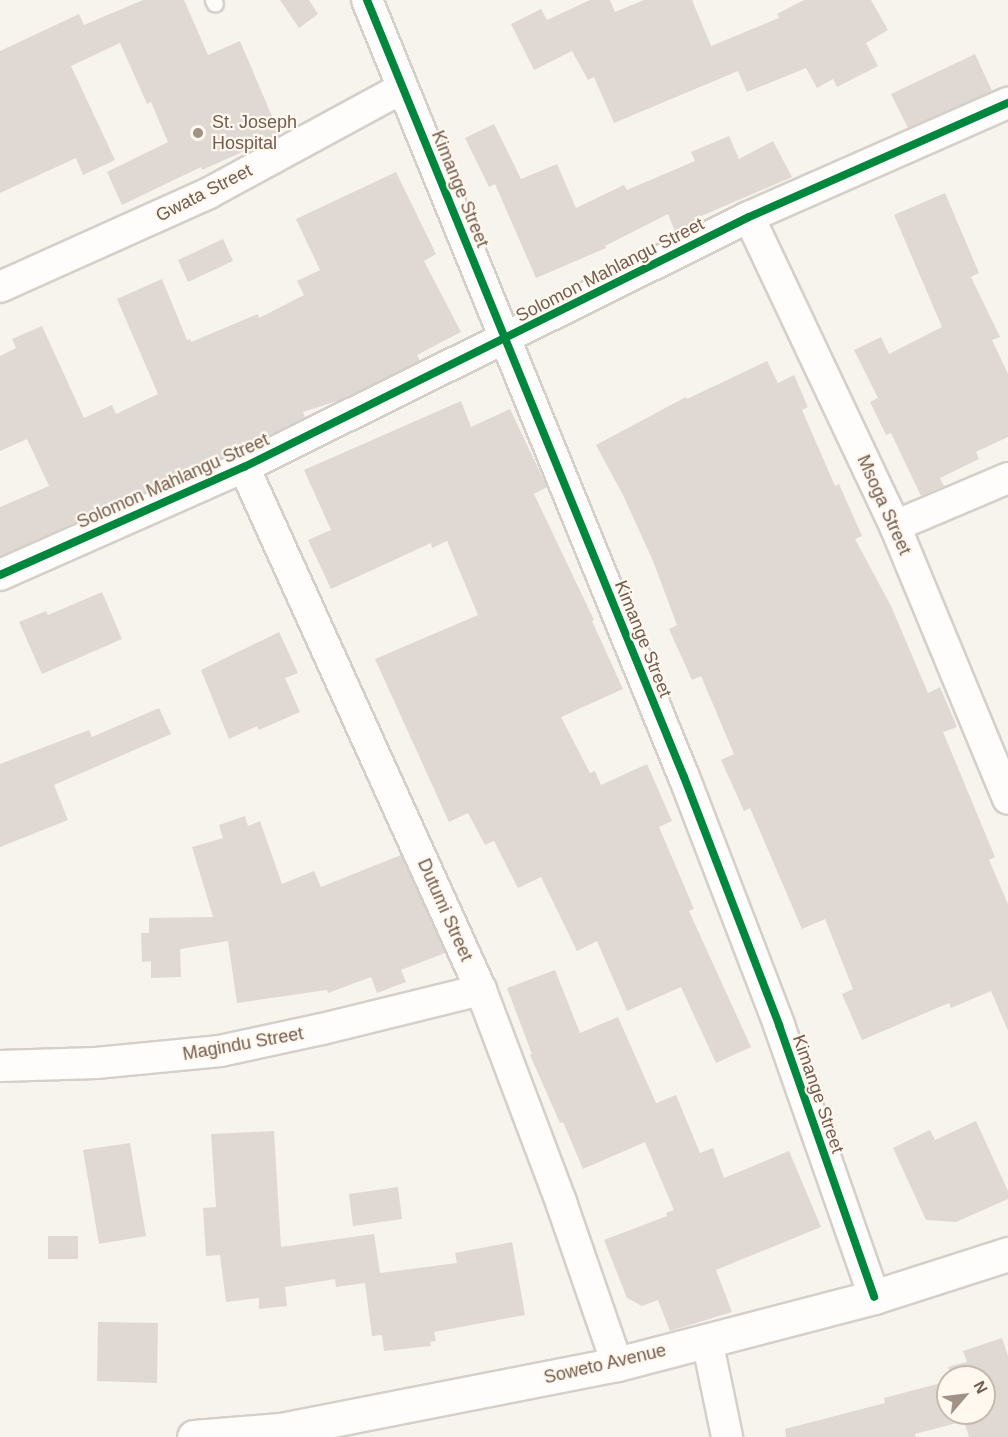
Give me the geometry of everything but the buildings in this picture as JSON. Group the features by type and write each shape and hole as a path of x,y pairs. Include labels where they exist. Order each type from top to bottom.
{"street":[{"name":"Kimange Street","path":"367,0 684,777 779,1025 874,1297"},
{"name":"Gwata Street","path":"0,286 209,193 402,88"},
{"name":"Solomon Mahlangu Street","path":"0,575 244,467 505,340 749,217 1008,103"},
{"name":"Msoga Street","path":"749,217 895,526 1008,799"},
{"name":"Dutumi Street","path":"244,467 481,990 561,1202 617,1364"},
{"path":"895,526 1008,478"},
{"name":"Magindu Street","path":"0,1066 96,1063 220,1051 481,990"},
{"name":"Soweto Avenue","path":"194,1437 281,1430 617,1364 874,1297 1008,1254"},
{"path":"707,1340 727,1437"}],"cycle path":[{"path":"367,0 684,777 779,1025 874,1297"},
{"path":"0,575 244,467 749,217 1008,103"}],"place":[{"name":"St. Joseph Hospital","path":"198,133"}]}
